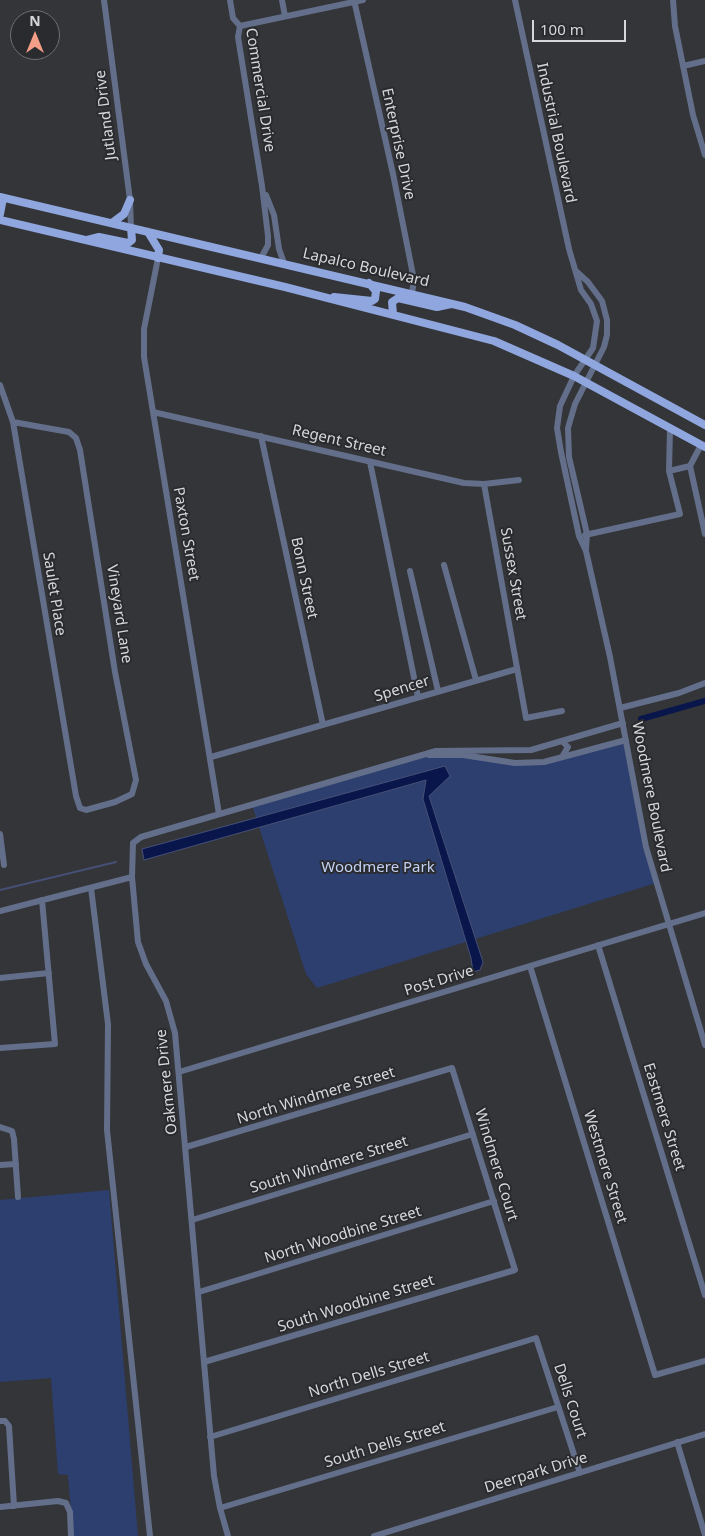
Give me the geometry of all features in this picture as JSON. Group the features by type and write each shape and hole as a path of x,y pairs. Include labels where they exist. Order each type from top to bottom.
{"main road":[{"path":"0,214 2,198"},
{"name":"Lapalco Boulevard","path":"2,198 453,304 515,325 705,424"},
{"path":"112,223 124,214 130,200"},
{"path":"0,220 325,297 494,341 574,376 670,429 704,445"},
{"path":"85,241 99,237 128,243 132,240 131,228"},
{"path":"148,232 159,250 158,258"},
{"path":"325,297 346,296 372,301 375,299 376,291 369,283"},
{"path":"393,314 392,302 398,298 437,307 453,304"},
{"path":"650,418 674,425 704,445"}],"street":[{"name":"Jutland Drive","path":"104,0 130,200 131,228"},
{"name":"Commercial Drive","path":"230,0 233,18 240,26 238,37 262,186 268,245 261,258"},
{"path":"282,0 285,16"},
{"path":"240,26 363,0"},
{"name":"Industrial Boulevard","path":"515,0 569,249 581,290 591,304 597,322 596,340 574,376"},
{"path":"673,0 675,26 693,115 705,156"},
{"name":"Enterprise Drive","path":"354,1 393,174 414,280 412,293"},
{"path":"683,66 705,61"},
{"name":"Commercial Drive","path":"262,186 274,216 279,249 284,263"},
{"name":"Paxton Street","path":"158,258 144,329 144,357 219,814"},
{"name":"Industrial Boulevard","path":"576,271 596,292 606,313 607,335 595,366 586,382"},
{"name":"Woodmere Boulevard","path":"574,376 560,406 557,428 579,536 586,551 620,708 646,847 705,1044"},
{"name":"Woodmere Boulevard","path":"586,382 572,412 568,436 570,463 587,534 586,551"},
{"name":"Saulet Place","path":"0,386 13,422 76,796 80,808 86,810 115,802 132,794"},
{"name":"Regent Street","path":"153,412 464,484 519,480"},
{"name":"Vineyard Lane","path":"13,422 69,432 76,438 80,450 115,672 136,780 132,794"},
{"path":"579,536 680,514 669,471 670,429"},
{"name":"Bonn Street","path":"261,436 323,725"},
{"path":"669,471 690,466 704,445"},
{"path":"370,462 418,697"},
{"path":"690,466 705,534"},
{"name":"Sussex Street","path":"484,484 517,668"},
{"path":"444,565 476,680"},
{"path":"410,571 438,691"},
{"path":"517,668 526,718 562,711"},
{"name":"Spencer","path":"211,757 517,668"},
{"path":"620,708 679,693 705,683"},
{"name":"Oakmere Drive","path":"228,1536 220,1508 210,1437 175,1034 170,1012 160,988 141,954 134,913 131,848 136,839 444,750 518,751 562,741 623,723"},
{"name":"Oakmere Drive","path":"421,756 463,755 530,763 561,758 626,740"},
{"path":"561,758 568,747 562,741"},
{"path":"0,834 4,866"},
{"path":"0,911 132,877"},
{"path":"91,888 108,1024 107,1130 150,1536"},
{"path":"0,1048 55,1044 42,900"},
{"name":"Post Drive","path":"179,1072 705,913"},
{"name":"Eastmere Street","path":"598,946 705,1295"},
{"name":"Westmere Street","path":"530,966 655,1375 705,1360"},
{"path":"0,978 49,974"},
{"name":"Windmere Court","path":"452,1068 515,1270"},
{"name":"North Windmere Street","path":"186,1147 452,1068"},
{"path":"0,1127 12,1131 18,1197"},
{"name":"South Windmere Street","path":"192,1220 472,1134"},
{"path":"0,1165 16,1164"},
{"name":"North Woodbine Street","path":"198,1292 494,1201"},
{"name":"South Woodbine Street","path":"204,1362 515,1270"},
{"name":"Dells Court","path":"536,1338 580,1473"},
{"name":"North Dells Street","path":"210,1437 536,1338"},
{"name":"South Dells Street","path":"220,1508 558,1407"},
{"path":"3,1422 9,1426 14,1506"},
{"name":"Deerpark Drive","path":"374,1536 705,1434"},
{"path":"677,1442 705,1535"},
{"path":"0,1507 58,1501 66,1503 70,1512 71,1536"}],"green space":[{"name":"Woodmere Park","path":"626,740 656,883 317,988 306,974 252,805 401,761 437,755 530,763"},
{"path":"109,1190 138,1536 73,1536 68,1475 58,1474 51,1378 0,1382 0,1200"}],"shaded area":[{"path":"445,766 450,776 429,796 483,962 480,970 473,972 471,958 423,799 426,780 144,860 142,849"}],"waterway":[{"path":"641,719 705,701"},
{"path":"0,890 116,862"}]}
